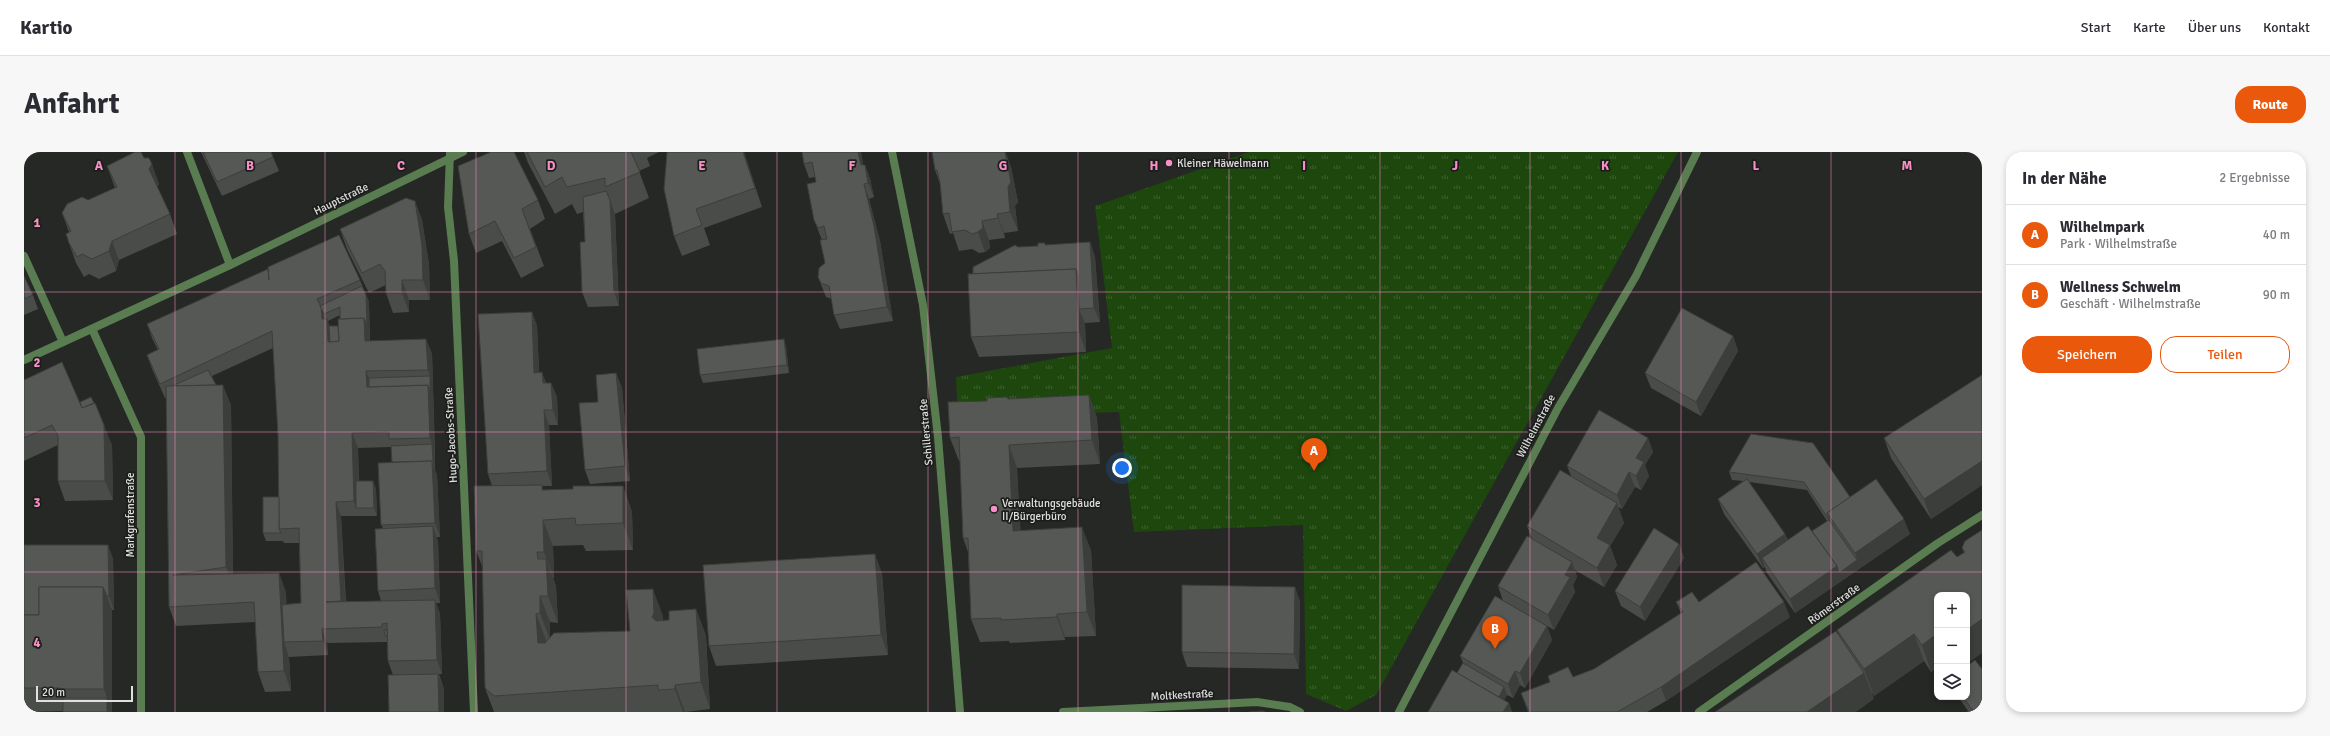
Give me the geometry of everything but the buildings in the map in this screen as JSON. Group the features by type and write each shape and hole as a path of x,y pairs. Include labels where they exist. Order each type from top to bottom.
{"street":[{"path":"187,152 230,265"},
{"name":"Hauptstraße","path":"24,360 230,265 451,155 463,152"},
{"name":"Schillerstraße","path":"892,152 923,305 939,445 960,712"},
{"name":"Wilhelmstraße","path":"1399,712 1558,408 1636,276 1697,152"},
{"name":"Hugo-Jacobs-Straße","path":"451,155 448,207 454,260 474,712"},
{"path":"24,256 63,342"},
{"name":"Markgrafenstraße","path":"92,329 141,437 141,712"},
{"name":"Römerstraße","path":"1699,712 1938,543 1982,515"},
{"name":"Moltkestraße","path":"1063,712 1257,702 1290,707 1300,712"}],"green space":[{"path":"1249,152 1678,152 1376,695 1346,711 1306,694 1303,525 1134,532 1119,412 958,417 956,377 1112,348 1095,206"}],"place":[{"name":"Kleiner Häwelmann","path":"1169,163"},
{"name":"Wilhelmpark","path":"1314,471"},
{"name":"Verwaltungsgebäude II/Bürgerbüro","path":"994,509"},
{"name":"Wellness Schwelm","path":"1495,649"}]}
